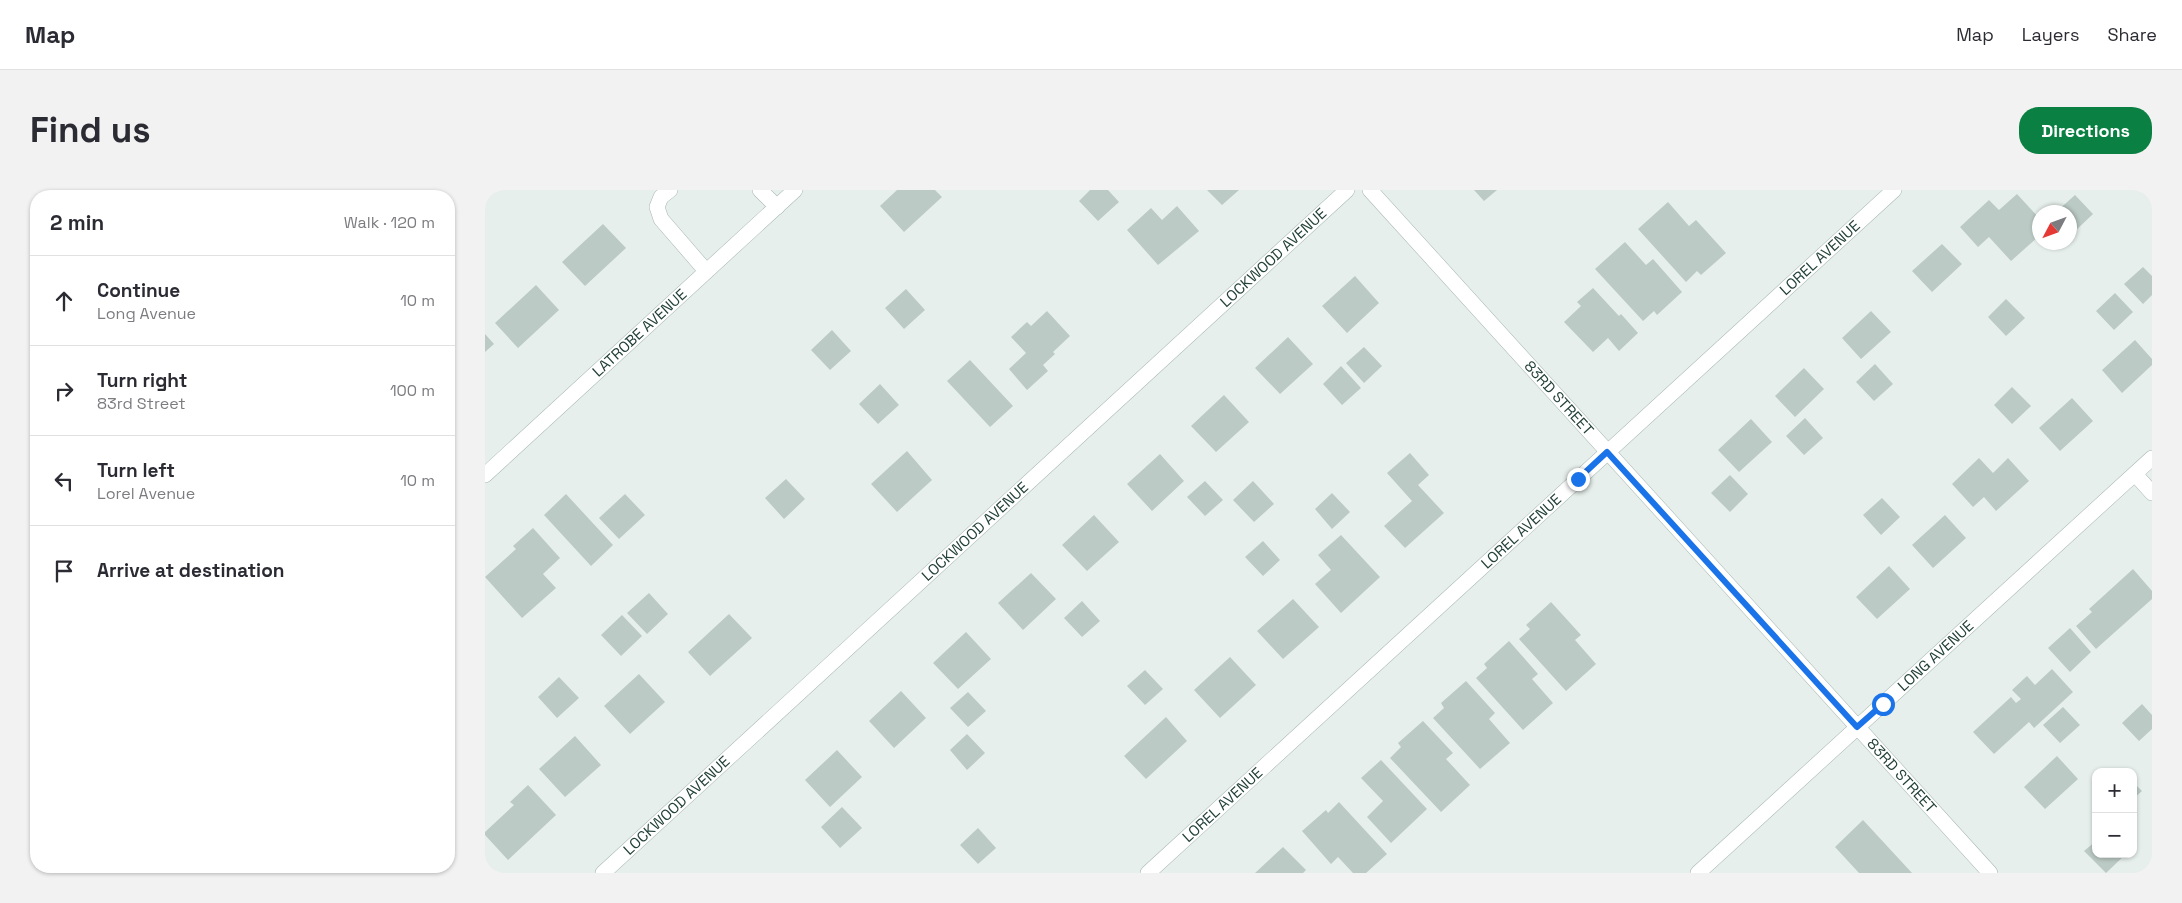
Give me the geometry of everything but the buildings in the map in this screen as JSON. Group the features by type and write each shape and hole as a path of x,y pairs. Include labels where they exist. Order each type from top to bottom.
{"street":[{"path":"669,190 661,197 657,207 661,219 706,271"},
{"path":"760,190 777,206"},
{"name":"LATROBE AVENUE","path":"485,475 795,190"},
{"name":"LOCKWOOD AVENUE","path":"603,873 1347,190"},
{"name":"83RD STREET","path":"1370,190 1990,873"},
{"name":"LOREL AVENUE","path":"1148,873 1894,190"},
{"name":"LONG AVENUE","path":"1698,873 2152,458"},
{"path":"2135,474 2152,493"}],"route":[{"path":"1578,479 1607,452 1857,727 1883,704"}]}
